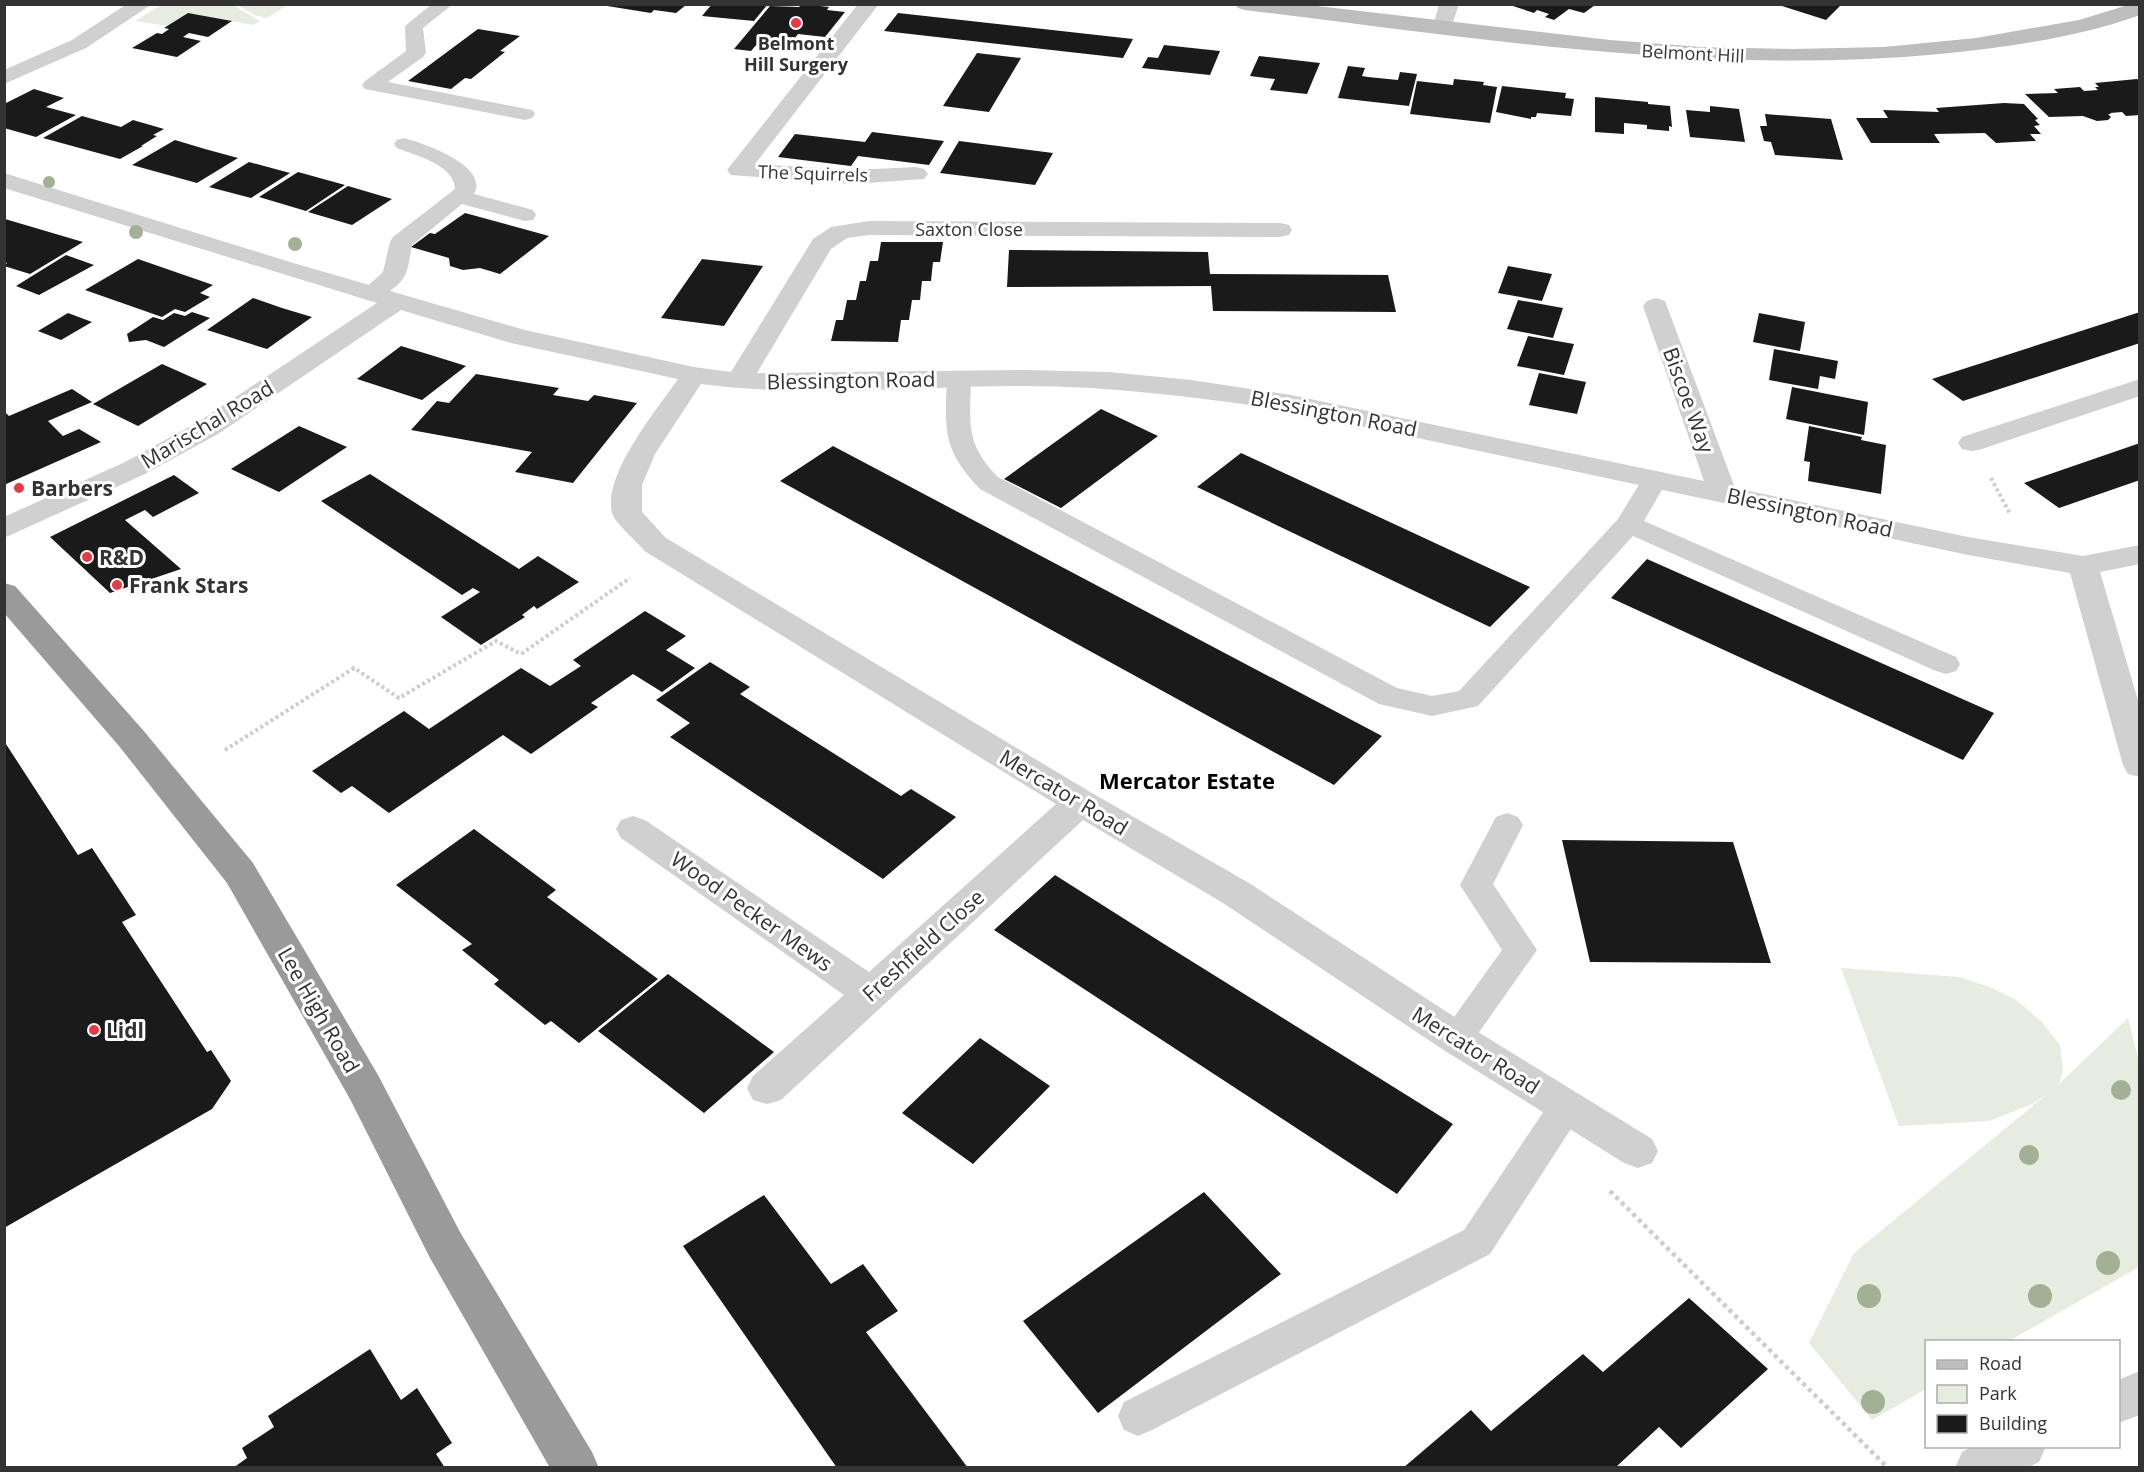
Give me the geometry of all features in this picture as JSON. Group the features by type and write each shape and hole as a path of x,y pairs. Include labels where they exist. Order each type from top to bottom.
{"highway":[{"name":"Lee High Road","path":"4,593 131,738 240,873 364,1088 445,1245 576,1467"}],"main road":[{"name":"Belmont Hill","path":"1245,4 1585,46 1770,56 1863,55 1936,49 2067,28 2139,8"}],"street":[{"path":"4,78 79,44 142,4"},
{"name":"The Squirrels","path":"869,4 739,170 853,177 916,174"},
{"path":"1443,27 1449,4"},
{"path":"4,180 281,267 399,300"},
{"name":"Saxton Close","path":"739,381 822,244 840,232 868,228 1280,230"},
{"name":"Blessington Road","path":"399,300 520,337 694,375 739,381 818,382 959,379 1109,380 1191,388 1291,403 2033,558 2083,566 2139,554"},
{"name":"Marischal Road","path":"4,529 135,468 208,428 399,300"},
{"name":"Biscoe Way","path":"1656,306 1723,494"},
{"name":"Mercator Road","path":"694,375 641,454 628,485 627,514 656,545 1080,802 1236,893 1456,1038 1638,1151"},
{"path":"1972,443 2139,387"},
{"path":"2083,566 2139,765"},
{"name":"Freshfield Close","path":"766,1088 1080,802"},
{"name":"Wood Pecker Mews","path":"633,829 870,993"},
{"path":"2120,1401 2139,1392"},
{"path":"1978,1467 2019,1448"}],"lane":[{"path":"444,4 414,26 416,53 372,85 525,114"},
{"path":"372,292 394,276 401,242 466,191 467,184 454,166 404,144"},
{"path":"460,197 525,215"},
{"path":"959,379 960,446 972,467 989,483 1389,697 1432,706 1468,699 1629,524 1655,479"},
{"path":"1629,524 1946,664"},
{"path":"1456,1038 1520,950 1476,885 1507,825"},
{"path":"1138,1416 1477,1242 1567,1107"}],"path":[{"path":"1972,443 2033,558"},
{"path":"225,750 354,668 399,698 496,641 521,654 668,552"},
{"path":"1638,1151 1605,1187 1888,1467"}],"green space":[{"path":"163,4 233,5 260,21 253,25 189,13 168,26 135,21"},
{"path":"238,5 288,5 267,18 254,15"},
{"path":"1841,968 1959,977 1990,987 2016,1000 2041,1021 2060,1045 2063,1071 2059,1084 2128,1018 2140,1066 2139,1267 2011,1340 1925,1340 1925,1390 1872,1420 1809,1343 1854,1253 2046,1095 2032,1104 1989,1121 1899,1126"}],"building":[{"path":"712,4 768,4 754,21 702,16"},
{"name":"Belmont Hill Surgery","path":"802,4 829,7 827,10 845,12 825,37 798,34 789,46 758,43 751,51 734,49 770,6 799,7"},
{"path":"1515,4 1595,5 1584,13 1569,9 1554,20 1545,17 1549,14 1537,10 1534,13 1513,6"},
{"path":"1776,4 1842,4 1826,20"},
{"path":"601,5 686,5 676,13 654,10 651,13"},
{"path":"188,13 232,21 208,37 189,33 183,37 201,41 177,57 132,48 157,33 162,34 169,29 164,28"},
{"path":"898,13 1133,39 1123,58 884,31"},
{"path":"478,29 520,36 500,51 505,52 471,79 465,78 451,89 408,81"},
{"path":"1164,45 1220,51 1210,75 1142,68 1148,57 1158,58"},
{"path":"977,53 1021,58 989,112 943,106"},
{"path":"1259,56 1320,63 1307,94 1270,90 1275,79 1250,76"},
{"path":"1348,66 1365,68 1362,76 1368,77 1398,80 1400,72 1417,74 1409,106 1338,98"},
{"path":"1454,79 1484,82 1483,85 1497,87 1490,123 1410,114 1417,81 1453,85"},
{"path":"2137,79 2140,81 2140,115 2126,116 2122,112 2110,113 2108,114 2111,117 2108,120 2097,121 2083,116 2049,117 2025,94 2058,93 2054,89 2080,87 2084,91 2098,90 2095,87 2099,87 2095,83"},
{"path":"1502,86 1566,93 1565,98 1574,99 1571,116 1537,113 1536,117 1531,117 1531,119 1496,112"},
{"path":"34,89 64,98 46,107 76,115 36,137 4,128 4,104"},
{"path":"1595,97 1670,106 1672,127 1669,126 1669,131 1647,129 1647,125 1624,123 1624,134 1595,132"},
{"path":"2004,103 2024,104 2038,119 2035,120 2040,125 2034,126 2041,134 2030,134 2036,141 1996,143 1985,133 1934,134 1940,143 1871,143 1856,118 1888,118 1883,110 1939,112 1936,108"},
{"path":"1710,106 1739,109 1745,142 1690,137 1686,110 1710,112"},
{"path":"1765,114 1831,119 1843,160 1775,155 1771,142 1764,141 1760,126 1767,126"},
{"path":"82,116 121,127 133,120 164,129 153,135 157,136 141,146 143,146 120,159 43,138"},
{"path":"872,132 944,141 929,165 858,156 851,166 778,157 795,134 865,142"},
{"path":"175,140 238,158 197,183 132,165"},
{"path":"959,141 1053,153 1035,185 940,173"},
{"path":"249,162 290,173 251,198 209,187"},
{"path":"298,172 345,185 306,211 259,197"},
{"path":"348,186 392,199 352,225 308,212"},
{"path":"465,213 549,236 500,274 480,268 463,270 450,266 449,258 411,247"},
{"path":"5,219 83,242 30,274 4,266 7,263 5,262"},
{"path":"881,242 943,242 940,262 933,262 931,281 922,281 920,300 912,300 909,320 901,320 898,342 831,341 836,320 843,320 847,300 856,300 860,281 866,281 870,261 878,261"},
{"path":"1009,250 1208,252 1210,274 1388,275 1396,312 1213,311 1211,286 1007,287"},
{"path":"66,255 94,265 39,295 16,286"},
{"path":"138,259 213,285 200,293 210,297 185,312 175,309 162,317 85,290"},
{"path":"702,259 763,266 724,326 661,318"},
{"path":"1508,266 1552,274 1542,301 1498,293"},
{"path":"253,298 312,317 267,349 207,330"},
{"path":"1518,300 1563,308 1553,338 1507,329"},
{"path":"192,312 210,318 164,347 146,340 129,342 127,334 153,317 163,320 174,313 185,316"},
{"path":"2140,312 2140,343 1963,401 1932,379"},
{"path":"68,313 92,322 61,340 38,331"},
{"path":"1759,313 1805,322 1800,351 1753,342"},
{"path":"1528,336 1574,344 1564,375 1517,366"},
{"path":"401,346 466,366 422,400 357,379"},
{"path":"1774,349 1838,361 1835,379 1820,376 1818,389 1769,380"},
{"path":"162,364 207,384 138,426 93,404"},
{"path":"1539,373 1586,382 1577,414 1529,405"},
{"path":"476,374 559,388 553,395 588,401 594,395 637,403 573,483 515,472 532,452 411,430 437,401 449,403"},
{"path":"1792,387 1868,402 1864,435 1786,419"},
{"path":"72,389 92,402 48,421 63,436 79,429 101,442 4,485 4,411 9,416"},
{"path":"1101,409 1158,436 1061,508 1004,479"},
{"path":"299,426 347,447 279,492 231,469"},
{"path":"1809,426 1862,437 1861,440 1886,445 1881,494 1808,481 1810,462 1804,461"},
{"path":"2140,443 2140,480 2059,508 2024,483"},
{"path":"833,446 1382,736 1334,785 780,481"},
{"path":"1241,453 1530,587 1490,627 1197,487"},
{"path":"370,474 519,569 538,556 579,582 537,609 534,606 522,615 525,617 481,645 441,617 480,592 473,588 462,595 321,501"},
{"path":"174,475 199,493 153,517 145,510 125,520 181,569 110,593 50,537"},
{"path":"1647,559 1994,713 1963,760 1611,598"},
{"path":"645,611 686,636 666,650 695,668 662,692 633,674 591,703 598,707 531,754 503,735 389,813 352,786 341,793 312,771 404,711 429,729 521,668 550,686 581,666 573,660"},
{"path":"710,662 750,687 740,694 901,796 911,789 956,817 883,879 670,737 690,723 656,700"},
{"path":"4,741 78,855 92,848 136,915 122,922 207,1052 211,1050 231,1081 212,1109 4,1228"},
{"path":"474,829 556,890 547,897 658,979 579,1043 551,1021 545,1025 494,984 499,980 462,950 472,944 396,885"},
{"path":"1562,840 1733,842 1771,963 1590,962"},
{"path":"1055,875 1453,1124 1397,1194 994,930"},
{"path":"668,974 774,1052 704,1113 598,1031"},
{"path":"980,1038 1050,1086 973,1164 902,1113"},
{"path":"1204,1192 1281,1274 1098,1413 1023,1321"},
{"path":"764,1195 831,1284 863,1264 898,1311 866,1332 968,1468 837,1468 683,1246"},
{"path":"1689,1298 1768,1369 1681,1448 1659,1427 1615,1468 1403,1468 1471,1410 1491,1431 1583,1354 1603,1372"},
{"path":"370,1349 401,1400 417,1388 452,1443 436,1454 445,1468 233,1468 247,1458 242,1448 274,1427 268,1416"}],"place":[{"name":"Belmont Hill Surgery","path":"796,23"},
{"name":"Barbers","path":"19,488"},
{"name":"R&D","path":"87,557"},
{"name":"Frank Stars","path":"117,585"},
{"name":"Lidl","path":"94,1030"}],"district":[{"name":"Mercator Estate","path":"1187,780"}]}
